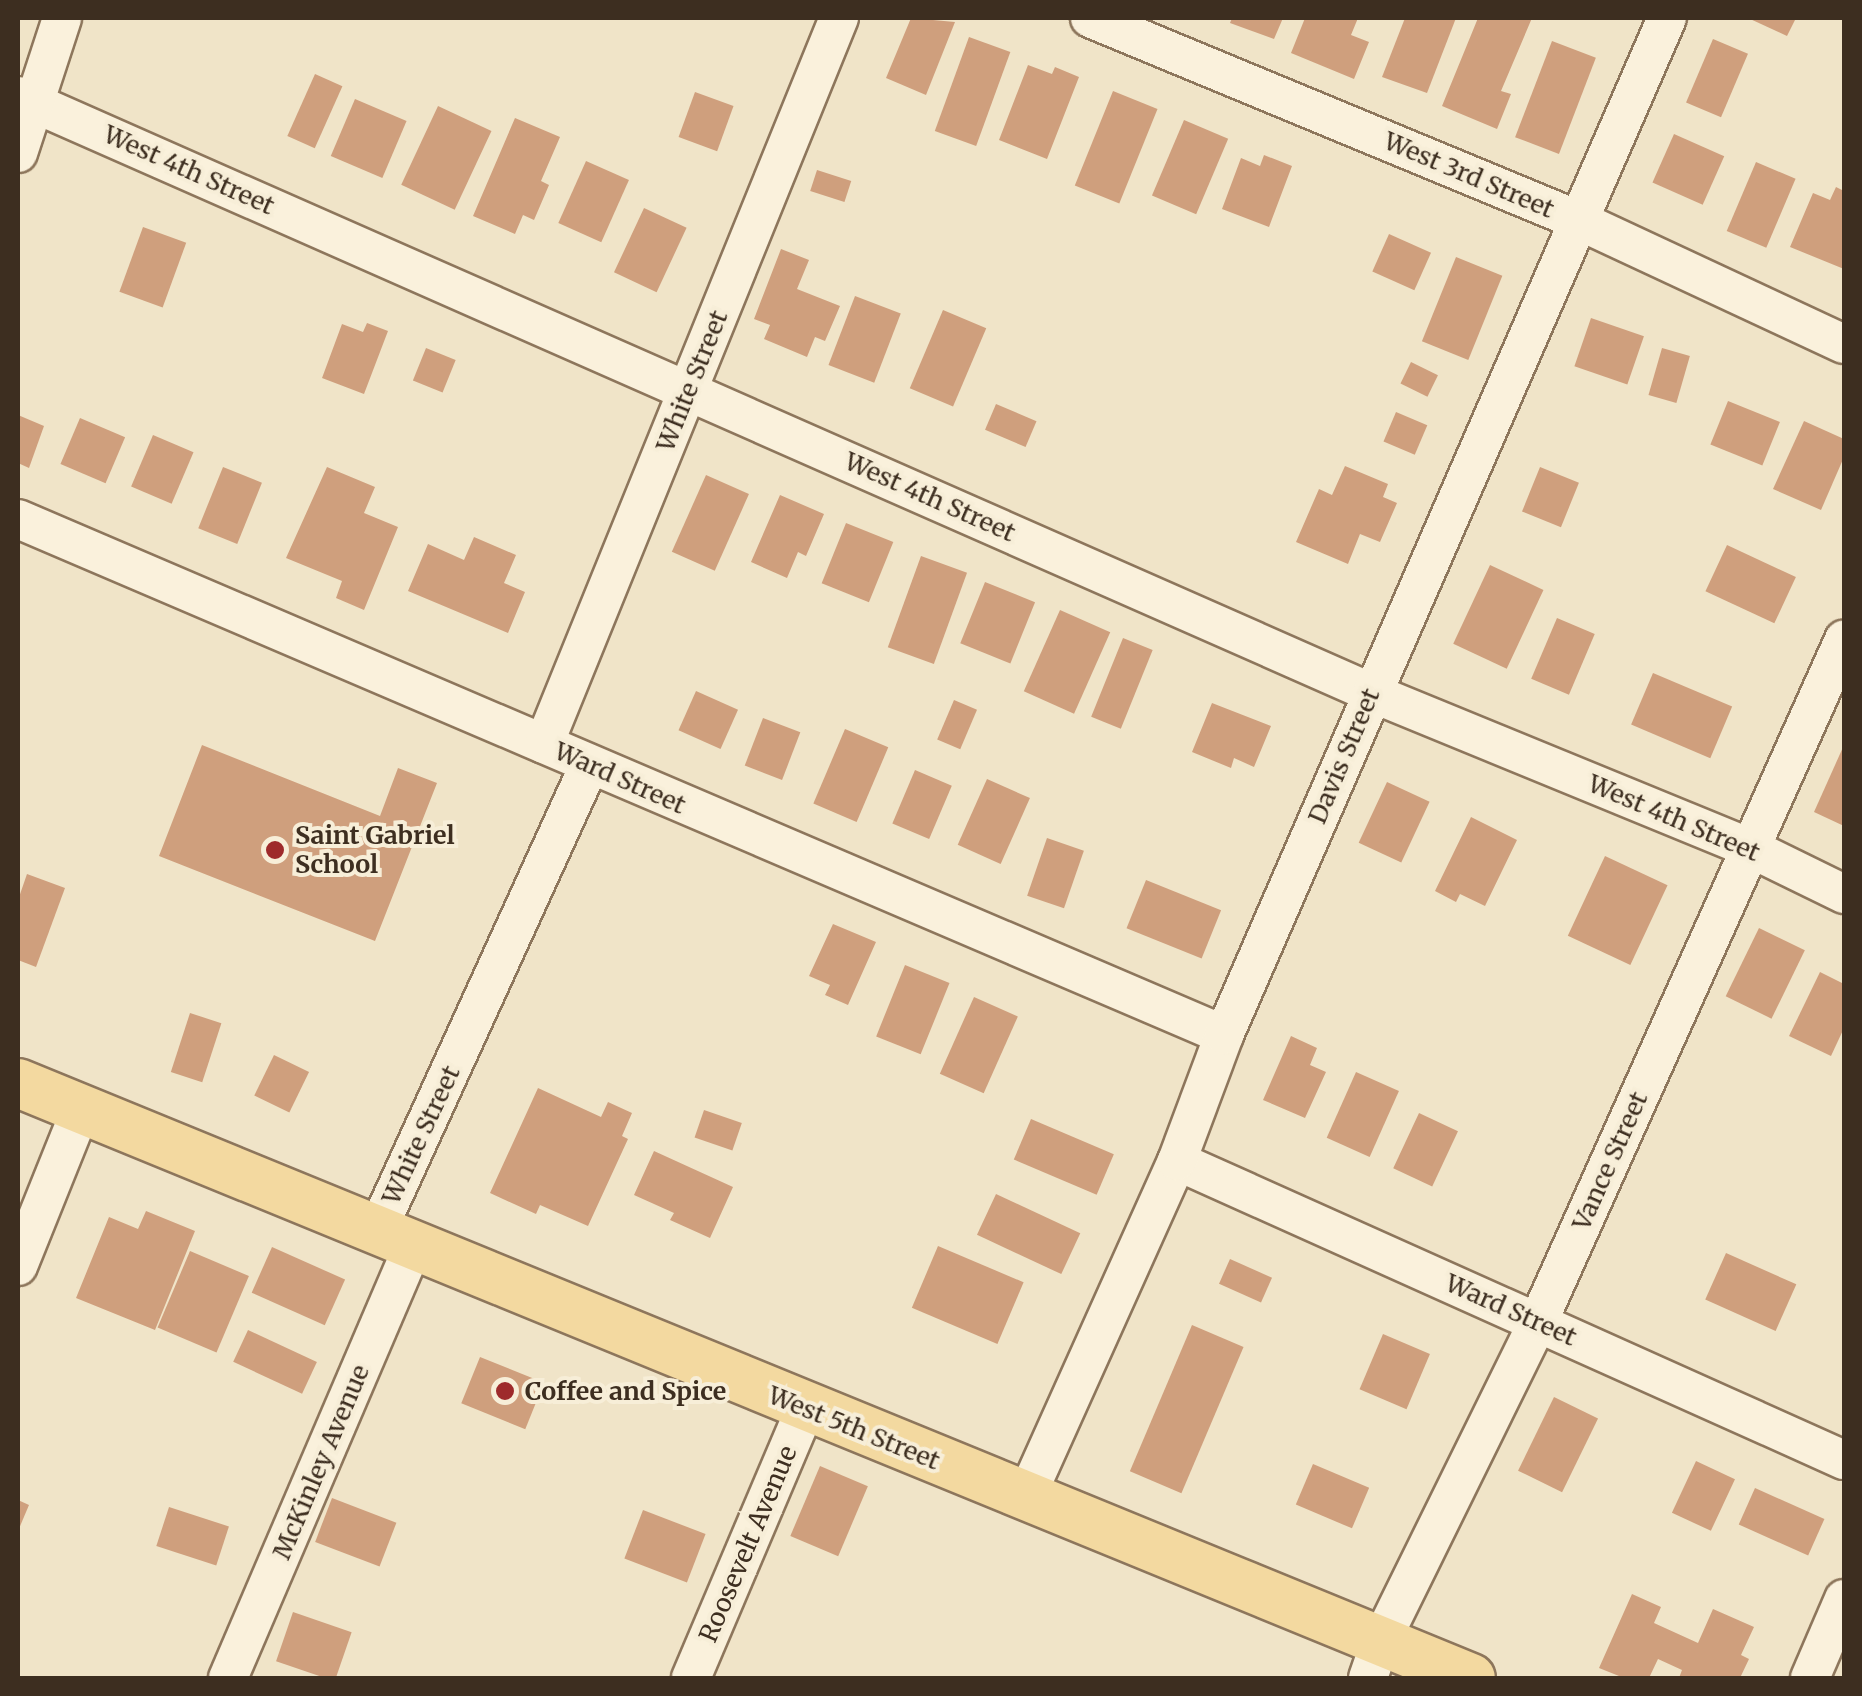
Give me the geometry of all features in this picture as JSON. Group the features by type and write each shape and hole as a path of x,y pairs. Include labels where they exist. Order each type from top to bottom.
{"main road":[{"name":"West 5th Street","path":"18,1083 1026,1497 1374,1660 1471,1678"}],"street":[{"path":"18,153 26,99 62,18"},
{"name":"White Street","path":"544,744 840,18"},
{"name":"West 3rd Street","path":"1090,18 1580,221 1844,344"},
{"name":"Davis Street","path":"1026,1497 1177,1161 1224,1035 1667,18"},
{"name":"West 4th Street","path":"26,99 1372,693 1750,848 1844,894"},
{"name":"Ward Street","path":"18,519 1224,1035"},
{"name":"Vance Street","path":"1374,1660 1538,1322 1844,640"},
{"name":"White Street","path":"395,1238 589,766"},
{"path":"18,1266 82,1107"},
{"name":"Ward Street","path":"1177,1161 1844,1460"},
{"name":"McKinley Avenue","path":"228,1678 395,1238"},
{"name":"Roosevelt Avenue","path":"691,1678 805,1409"},
{"path":"1810,1678 1844,1599"}],"building":[{"path":"911,18 955,22 926,95 886,78"},
{"path":"1232,18 1283,18 1274,39 1230,23"},
{"path":"1305,18 1358,18 1351,35 1369,42 1354,79 1291,53"},
{"path":"1405,18 1456,18 1427,93 1382,77"},
{"path":"1478,18 1532,18 1501,91 1511,94 1497,129 1442,106"},
{"path":"1748,18 1796,18 1787,36"},
{"path":"969,37 1010,52 976,146 935,131"},
{"path":"1713,39 1748,54 1721,117 1686,103"},
{"path":"1552,41 1596,58 1559,154 1515,137"},
{"path":"1028,65 1052,74 1055,67 1079,77 1047,159 999,140"},
{"path":"315,74 342,86 315,148 287,136"},
{"path":"1113,91 1158,109 1119,204 1075,186"},
{"path":"695,92 734,106 717,151 679,137"},
{"path":"355,99 407,121 382,178 331,156"},
{"path":"438,106 491,131 455,210 401,185"},
{"path":"515,118 560,137 541,181 549,185 534,220 523,215 515,234 473,216"},
{"path":"1184,120 1228,139 1196,214 1152,195"},
{"path":"1674,134 1724,156 1703,205 1652,182"},
{"path":"1264,155 1292,166 1269,227 1222,209 1241,158 1260,166"},
{"path":"586,161 629,180 601,242 558,223"},
{"path":"1756,162 1796,179 1766,248 1727,231"},
{"path":"817,170 851,181 844,202 810,191"},
{"path":"1836,187 1844,191 1844,269 1790,247 1813,193 1830,200"},
{"path":"644,208 687,228 657,292 614,272"},
{"path":"143,227 186,243 163,308 119,292"},
{"path":"1389,234 1431,253 1414,290 1372,271"},
{"path":"781,249 809,260 797,289 840,306 825,341 815,337 807,357 764,339 770,325 754,319"},
{"path":"1456,257 1502,276 1468,360 1422,341"},
{"path":"855,296 901,314 874,383 828,365"},
{"path":"943,310 986,328 953,407 910,388"},
{"path":"1591,318 1644,336 1627,384 1574,366"},
{"path":"367,323 388,331 364,394 322,378 342,324 363,332"},
{"path":"426,348 456,360 443,392 413,380"},
{"path":"1662,348 1690,356 1676,403 1648,395"},
{"path":"1411,362 1438,375 1427,397 1400,384"},
{"path":"1728,401 1780,422 1762,466 1710,445"},
{"path":"996,404 1037,421 1026,447 985,430"},
{"path":"1396,412 1427,425 1415,455 1383,441"},
{"path":"18,415 44,426 29,468 18,463"},
{"path":"80,418 125,437 106,483 60,464"},
{"path":"1804,421 1844,439 1844,457 1821,510 1773,489"},
{"path":"153,435 194,452 172,504 131,487"},
{"path":"1345,466 1388,484 1383,497 1397,503 1380,542 1360,534 1348,564 1296,542 1319,489 1332,495"},
{"path":"223,467 262,483 237,544 198,528"},
{"path":"327,467 375,487 364,513 398,527 364,610 336,598 342,581 286,558"},
{"path":"1540,467 1579,483 1561,527 1522,512"},
{"path":"706,475 749,494 715,571 672,552"},
{"path":"780,495 824,514 806,556 798,552 787,578 751,562"},
{"path":"846,523 893,542 869,602 822,583"},
{"path":"474,537 516,555 504,583 525,592 508,633 408,591 428,544 464,560"},
{"path":"1727,545 1796,577 1774,623 1705,591"},
{"path":"921,556 967,573 934,664 888,647"},
{"path":"1490,565 1543,590 1507,669 1453,644"},
{"path":"985,582 1035,602 1010,663 960,643"},
{"path":"1060,610 1110,632 1074,714 1024,691"},
{"path":"1557,618 1595,634 1569,695 1531,679"},
{"path":"1123,638 1153,650 1121,729 1091,717"},
{"path":"1653,673 1732,707 1710,758 1631,725"},
{"path":"696,691 738,710 721,749 679,730"},
{"path":"954,700 977,710 960,749 937,740"},
{"path":"1212,703 1271,726 1254,767 1234,758 1231,768 1192,752"},
{"path":"763,718 800,732 782,780 745,766"},
{"path":"845,729 888,747 857,822 813,804"},
{"path":"202,745 380,816 398,768 437,783 375,941 159,856"},
{"path":"1844,745 1844,826 1814,812"},
{"path":"915,770 952,786 929,839 892,823"},
{"path":"987,779 1030,798 1001,864 958,845"},
{"path":"1387,782 1430,802 1401,863 1359,843"},
{"path":"1471,817 1517,840 1485,906 1460,894 1456,902 1435,891"},
{"path":"1047,838 1084,851 1064,908 1027,896"},
{"path":"1605,856 1668,885 1630,965 1568,936"},
{"path":"27,874 65,888 36,967 18,960 18,900"},
{"path":"1146,880 1221,910 1202,959 1127,928"},
{"path":"833,924 876,942 848,1005 825,995 830,985 809,976"},
{"path":"1759,928 1805,950 1772,1019 1726,996"},
{"path":"905,965 950,983 921,1054 876,1036"},
{"path":"1820,972 1844,984 1844,1028 1831,1056 1789,1036"},
{"path":"974,997 1018,1017 984,1093 940,1074"},
{"path":"190,1013 221,1023 202,1082 171,1072"},
{"path":"1291,1036 1317,1048 1310,1065 1326,1072 1305,1118 1263,1100"},
{"path":"274,1055 309,1072 289,1113 254,1095"},
{"path":"1356,1072 1399,1091 1370,1157 1327,1138"},
{"path":"538,1088 601,1117 608,1102 632,1113 622,1136 628,1139 588,1226 540,1205 536,1214 490,1193"},
{"path":"704,1110 742,1123 732,1150 695,1137"},
{"path":"1419,1113 1458,1131 1432,1186 1393,1168"},
{"path":"1031,1119 1114,1154 1097,1195 1014,1160"},
{"path":"654,1151 733,1187 710,1238 670,1220 674,1213 634,1195"},
{"path":"996,1194 1080,1233 1061,1274 977,1235"},
{"path":"146,1211 195,1231 155,1330 76,1298 109,1217 138,1229"},
{"path":"938,1246 1024,1282 997,1344 912,1308"},
{"path":"272,1247 345,1280 325,1325 252,1293"},
{"path":"190,1251 249,1276 216,1352 158,1327"},
{"path":"1726,1253 1796,1284 1776,1331 1705,1300"},
{"path":"1230,1259 1272,1278 1261,1302 1219,1284"},
{"path":"1192,1325 1244,1347 1181,1493 1130,1471"},
{"path":"248,1330 317,1362 302,1394 233,1362"},
{"path":"1383,1334 1430,1354 1407,1409 1360,1389"},
{"path":"480,1357 544,1383 525,1429 461,1403"},
{"path":"1554,1397 1598,1418 1562,1492 1518,1471"},
{"path":"1696,1461 1735,1479 1711,1531 1672,1513"},
{"path":"1313,1464 1369,1488 1352,1528 1296,1505"},
{"path":"820,1466 868,1486 838,1556 790,1536"},
{"path":"1755,1488 1824,1519 1808,1555 1739,1525"},
{"path":"332,1498 396,1523 380,1567 315,1542"},
{"path":"18,1500 29,1505 18,1531"},
{"path":"169,1507 229,1526 216,1565 156,1546"},
{"path":"643,1510 706,1534 687,1583 624,1559"},
{"path":"1632,1594 1661,1607 1654,1623 1698,1643 1713,1609 1754,1627 1741,1655 1749,1659 1740,1678 1679,1678 1682,1670 1658,1659 1649,1678 1624,1678 1599,1668"},
{"path":"293,1612 352,1632 336,1678 276,1661"}],"place":[{"name":"Saint Gabriel School","path":"275,850"},
{"name":"Coffee and Spice","path":"505,1391"}]}
